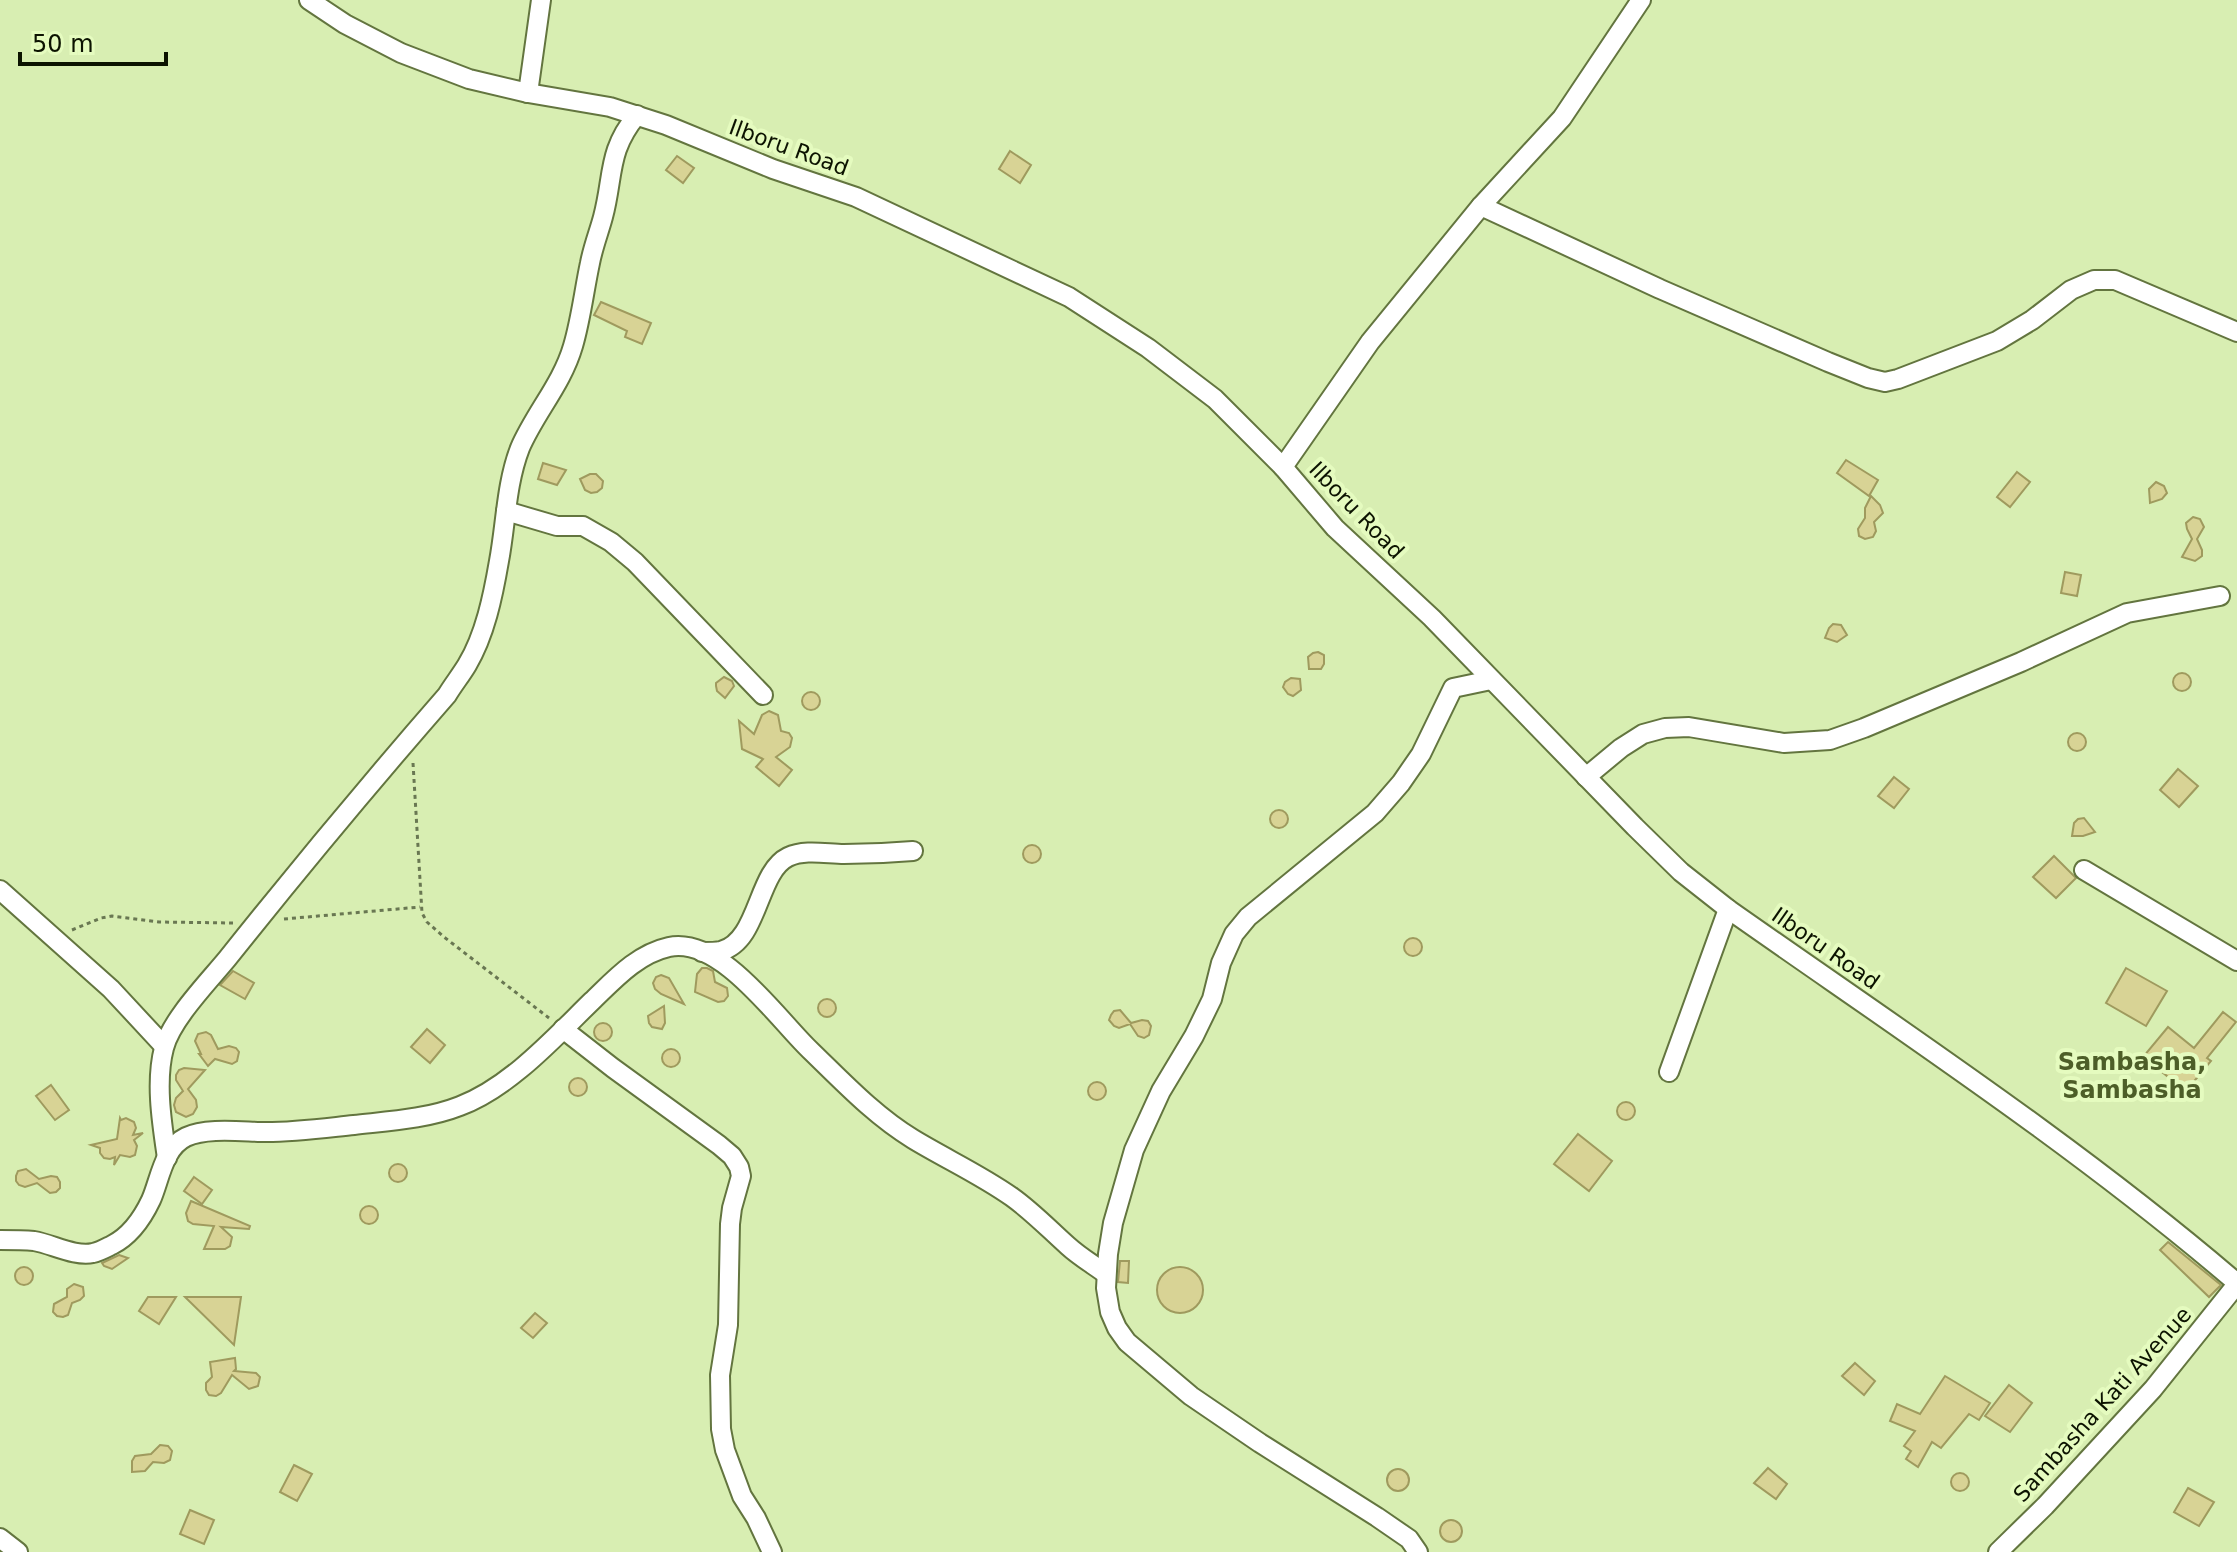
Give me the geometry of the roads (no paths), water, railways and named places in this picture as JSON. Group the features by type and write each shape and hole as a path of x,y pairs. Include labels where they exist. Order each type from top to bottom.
{"street":[{"name":"Ilboru Road","path":"309,0 345,24 401,53 469,79 637,115 773,169 856,197 1069,297 1148,348 1215,399 1283,467 1335,528 1432,618 1681,872 1728,909 2044,1130 2169,1224 2237,1284"},
{"path":"528,93 541,0"},
{"path":"1283,467 1370,342 1481,206 1562,118 1641,0"},
{"path":"167,1158 160,1083 164,1046 174,1027 257,921 447,695 468,663 482,633 500,561 506,511 520,449 543,403 560,378 573,346 614,158 627,128 637,115"},
{"path":"1481,206 1660,289 1828,362 1885,382 1997,341 2032,320 2071,290 2094,280 2115,280 2237,332"},
{"path":"506,511 557,526 583,526 611,542 635,562 763,695"},
{"path":"1586,777 1643,734 1665,728 1689,727 1784,743 1830,740 2021,662 2127,613 2220,596"},
{"path":"1418,1552 1409,1539 1388,1524 1191,1396 1127,1342 1110,1312 1106,1274 1113,1223 1134,1150 1161,1091 1212,999 1221,963 1234,934 1248,917 1375,813 1421,754 1453,688 1491,680"},
{"path":"702,952 723,950 735,943 750,921 774,871 785,858 807,853 884,854 913,851"},
{"path":"2084,870 2237,961"},
{"path":"0,890 111,989 164,1046"},
{"path":"1669,1072 1728,909"},
{"path":"0,1240 33,1241 91,1254 116,1243 140,1220 152,1199 167,1158 185,1137 229,1130 305,1130 381,1122 424,1116 461,1106 523,1067 620,973 670,947 692,948 702,952 740,976 811,1052 884,1119 1014,1199 1045,1223 1071,1249 1106,1274"},
{"path":"563,1029 710,1137 732,1156 739,1167 741,1176 730,1224 728,1325 720,1375 721,1429 725,1450 742,1496 772,1552"},
{"name":"Sambasha Kati Avenue","path":"1998,1552 2153,1389 2237,1284"},
{"path":"0,1538 18,1552"}],"district":[{"name":"Sambasha, Sambasha","path":"2132,1076"}]}
